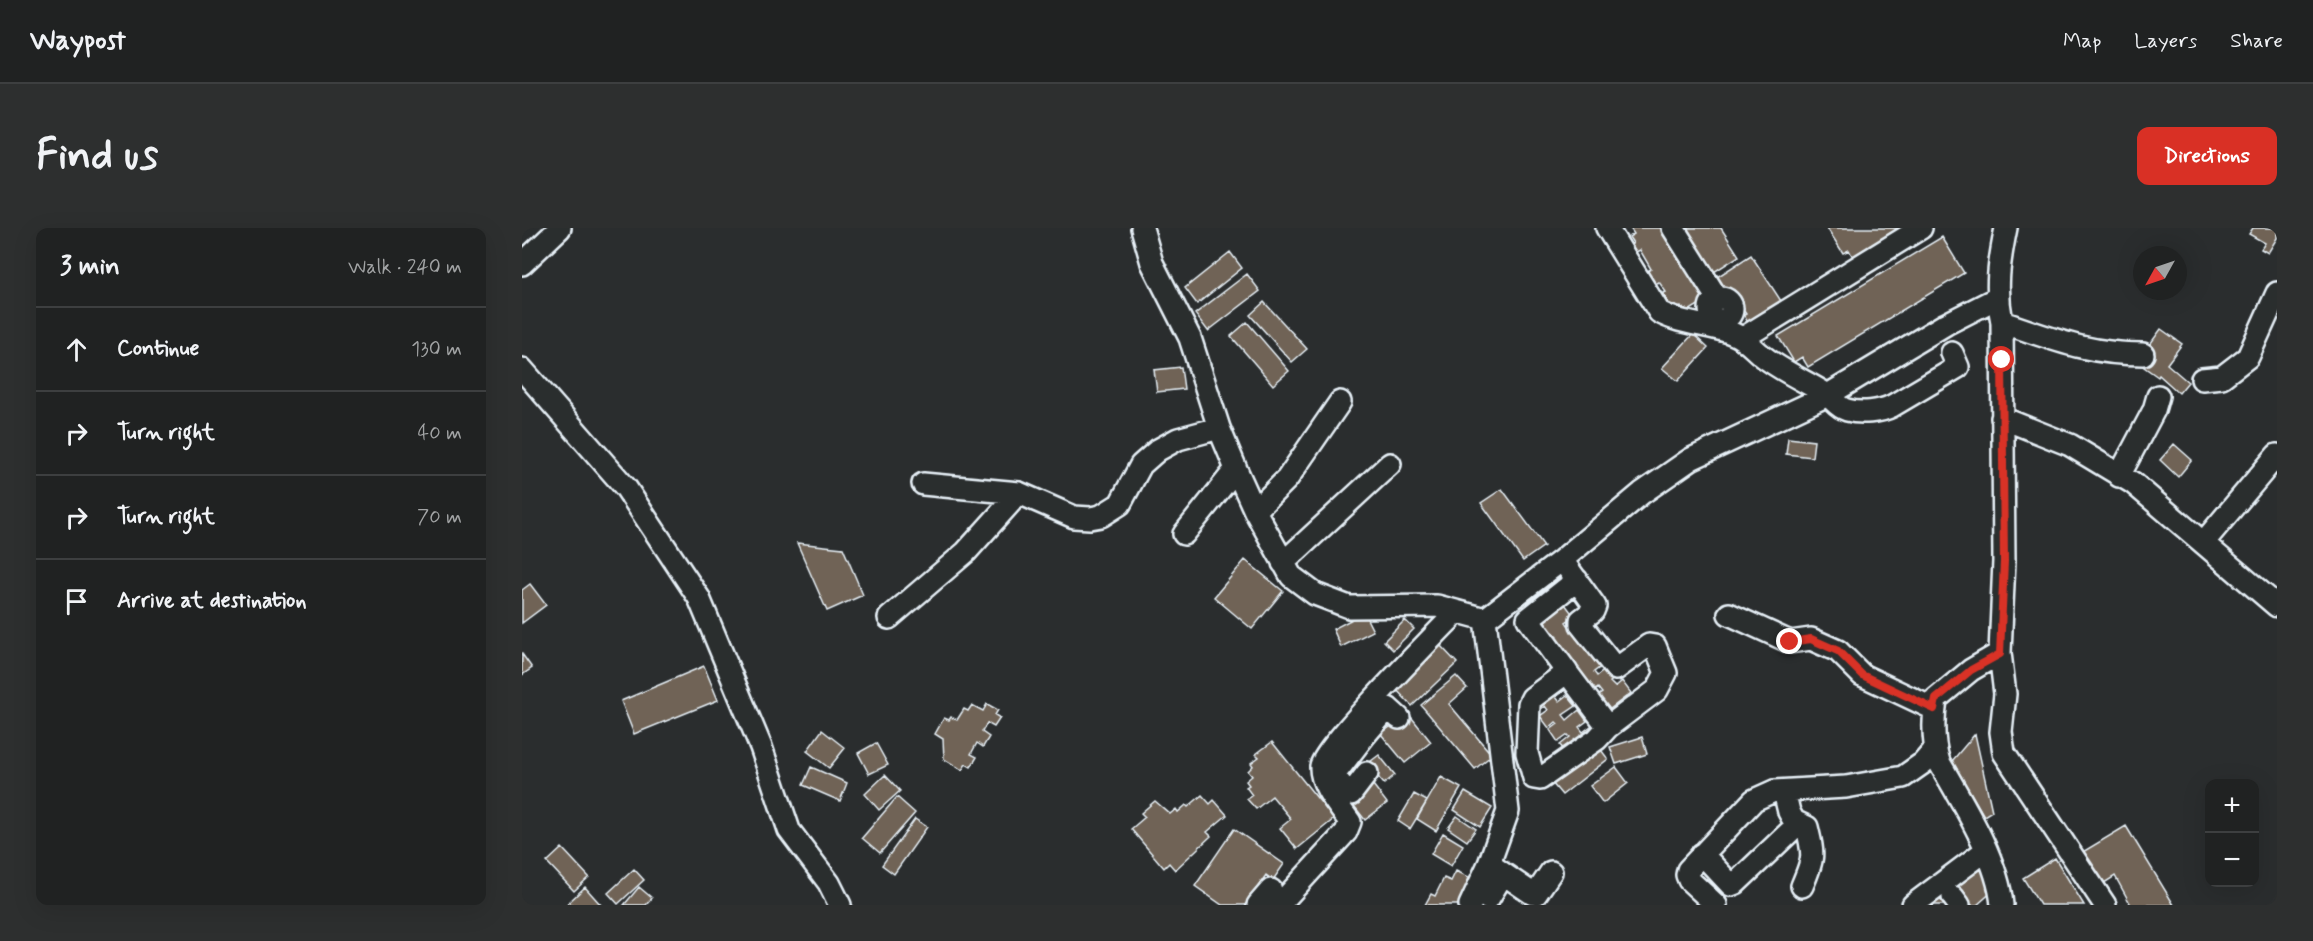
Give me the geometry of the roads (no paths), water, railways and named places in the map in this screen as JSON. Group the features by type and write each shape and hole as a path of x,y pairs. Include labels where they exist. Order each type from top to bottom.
{"street":[{"path":"522,264 560,228"},
{"path":"1142,228 1152,263 1190,338 1219,428 1236,469 1255,511 1291,576 1315,594 1349,607 1437,606 1485,619"},
{"path":"1607,228 1659,312 1672,319 1734,330 1921,228"},
{"path":"1673,228 1717,298 1712,302 1711,313 1714,318 1734,330 1760,354 1828,395 1837,406 1849,411 1881,411 1958,367 1959,364 1952,353"},
{"path":"2006,228 1998,268 1997,298 2002,322 2004,561 2000,654 2005,694 2001,732 2004,753 2106,905"},
{"path":"2202,379 2222,377 2248,357 2277,293"},
{"path":"1485,619 1562,560 1642,494 1691,459 1828,395 1936,329 1997,298"},
{"path":"2002,322 2074,347 2105,353 2143,354"},
{"path":"522,369 626,488 699,598 761,747 789,830 829,883 840,905"},
{"path":"2119,476 2154,410 2158,396"},
{"path":"1255,511 1287,479 1340,402"},
{"path":"2002,418 2070,445 2133,483 2277,606"},
{"path":"923,484 1019,493 1074,517 1101,516 1120,504 1141,465 1158,450 1178,439 1219,428"},
{"path":"2203,543 2277,454"},
{"path":"1283,562 1390,464"},
{"path":"1184,534 1236,469"},
{"path":"889,618 966,552 1019,493"},
{"path":"1562,560 1595,606 1593,611 1581,620 1581,625 1616,669 1649,645 1655,646 1666,673 1657,690 1608,727 1597,739 1540,779 1534,778 1527,753 1529,704 1532,698 1566,671"},
{"path":"1528,619 1577,580"},
{"path":"1513,597 1608,727"},
{"path":"1352,748 1457,612"},
{"path":"1729,614 1790,642 1811,639 1838,651 1862,675 1934,709"},
{"path":"1483,900 1496,869 1508,811 1486,679 1485,619"},
{"path":"2000,654 1971,670 1936,699 1934,709 1935,748 1938,762 1981,837 2000,888 2002,905"},
{"path":"1265,902 1346,832 1350,822 1322,776 1321,762 1352,748 1387,709 1399,718"},
{"path":"1716,905 1687,875 1691,865 1754,800 1774,791 1846,787 1903,777 1923,763 1935,748"},
{"path":"1784,791 1789,812 1798,825 1807,827 1813,852 1813,861 1802,886"},
{"path":"1702,854 1731,885 1736,883 1798,825"},
{"path":"1913,905 1985,850"},
{"path":"1496,869 1536,894 1551,872"}]}
